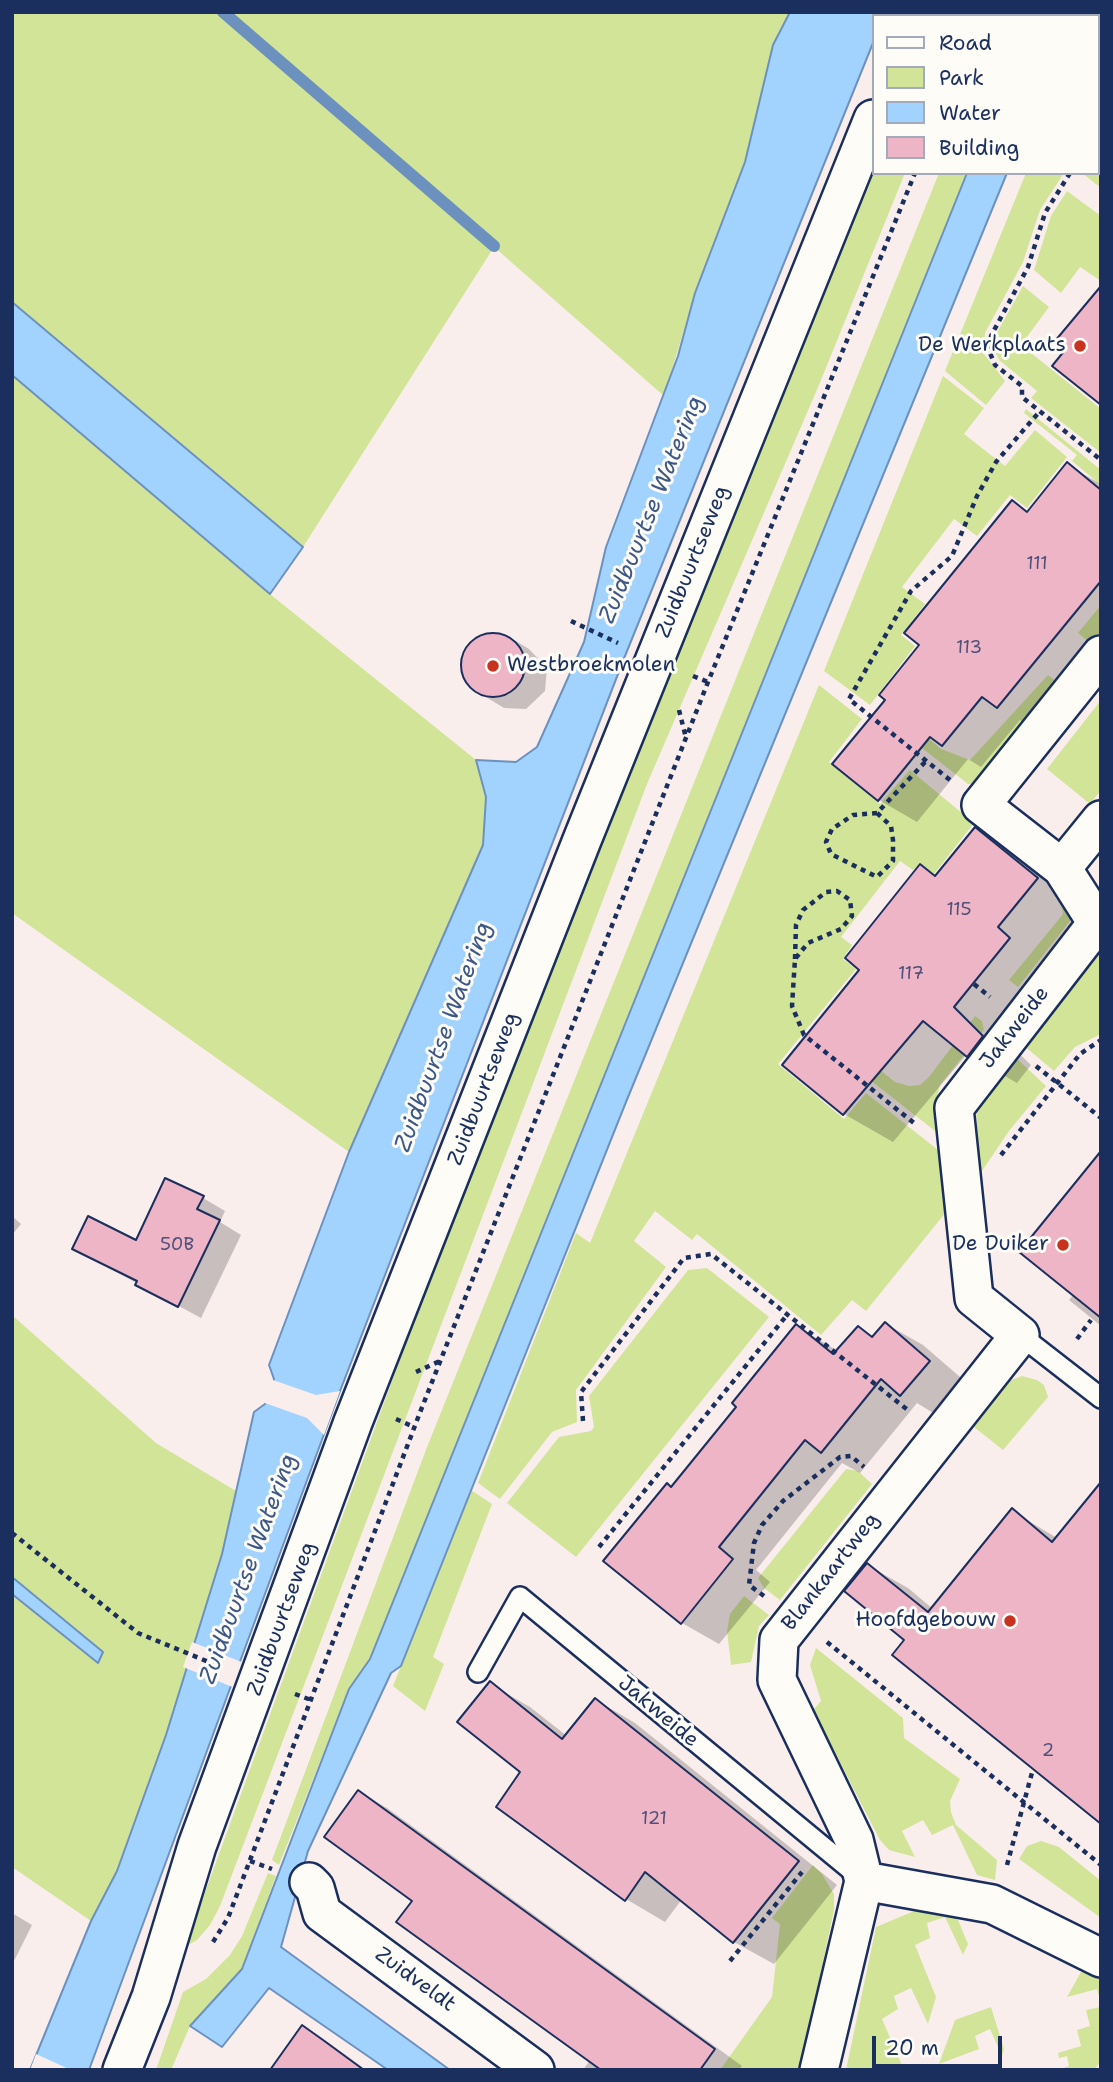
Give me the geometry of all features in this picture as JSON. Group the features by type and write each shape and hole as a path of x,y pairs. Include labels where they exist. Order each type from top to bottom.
{"street":[{"name":"Zuidbuurtseweg","path":"122,2070 151,1997 197,1846 360,1404 623,737 872,121"},
{"path":"981,805 1101,655"},
{"name":"Jakweide","path":"962,1205 954,1108 1097,923 1062,868 981,805"},
{"path":"1062,868 1101,820"},
{"path":"962,1205 974,1298 1020,1335"},
{"name":"Blankaartweg","path":"820,2070 864,1881 855,1840 777,1680 779,1640 795,1615 938,1434 1020,1335"},
{"path":"864,1881 992,1904 1101,1958"},
{"name":"Zuidveldt","path":"309,1882 315,1888 322,1913 536,2069"}],"lane":[{"path":"1020,1335 1101,1398"},
{"name":"Jakweide","path":"478,1672 520,1597 864,1881"}],"path":[{"path":"228,1918 415,1427 708,682 914,175"},
{"path":"1069,175 1045,213 1028,267 991,336 990,353 995,365 1022,386 1022,397 1101,460"},
{"path":"981,805 849,699 911,591 952,556 977,496 996,462 1040,411"},
{"path":"571,621 621,644"},
{"path":"695,677 708,682"},
{"path":"877,814 891,826 893,841 892,861 877,877 831,854 826,842 832,829 853,814 877,814 926,761"},
{"path":"795,959 808,943 841,929 852,916 850,900 837,891 826,892 803,910 796,925 792,1006 804,1034 958,1159"},
{"path":"962,1205 1080,1054 1101,1040"},
{"path":"1005,1041 1101,1118"},
{"path":"583,1422 581,1392 684,1258 710,1254 938,1434"},
{"path":"598,1547 788,1315"},
{"path":"401,1422 415,1427"},
{"path":"894,1491 851,1456 840,1457 783,1501 762,1525 754,1544 749,1585 795,1615 1101,1865"},
{"path":"12,1533 138,1633 229,1670"},
{"path":"298,1695 311,1700"},
{"path":"992,1904 1005,1883 1009,1853 1033,1769"},
{"path":"730,1961 822,1847"},
{"path":"250,1861 272,1869"}],"green space":[{"path":"12,12 790,12 773,45 745,162 695,293 664,396 494,247 303,547 12,302"},
{"path":"1099,114 1101,116 1101,188 1085,175 1099,175"},
{"path":"872,169 872,175 904,175 819,385 647,784 220,1906 210,1925 197,1940 185,1947 456,1206"},
{"path":"938,175 966,175 370,1659 349,1689 279,1865 272,1860 427,1447"},
{"path":"1025,175 1063,175 1040,210 1023,262 985,333 984,354 1005,381 986,405 945,371"},
{"path":"1067,191 1101,216 1101,281 1080,267 1061,293 1034,270 1051,216"},
{"path":"1023,286 1049,307 1021,345 1101,409 1101,453 1031,398 1037,391 999,360 995,351 995,336"},
{"path":"12,375 270,594 476,760 486,797 483,845 349,1152 12,913"},
{"path":"943,376 984,408 964,434 1005,466 1035,430 1067,457 1027,508 1010,495 977,536 954,519 902,587 925,604 901,635 915,646 870,705 824,671"},
{"path":"1026,409 1101,470 1101,485 1072,461 1077,455 1024,413"},
{"path":"1101,605 1101,632 1091,644 1078,633"},
{"path":"1048,675 1060,684 980,784 968,784 876,712 884,701 941,749 970,760"},
{"path":"819,685 862,719 829,762 880,804 910,770 974,823 934,874 920,863 913,870 900,861 841,937 852,945 843,959 856,969 778,1064 844,1119 866,1093 938,1150 946,1212 866,1311 852,1300 821,1335 697,1234 692,1240 655,1211 634,1241 666,1267 576,1390 577,1422 552,1432 500,1499 478,1483 576,1233 590,1243"},
{"path":"1101,700 1101,790 1090,804 1047,769"},
{"path":"978,824 1059,878 1072,908 1070,921 1018,987 1009,980 1063,914 1061,899 1051,885"},
{"path":"1101,953 1101,1034 1075,1047 1054,1071 1023,1045"},
{"path":"975,1016 982,1021 984,1030 940,1085 934,1108 935,1131 851,1065 819,1021 895,1082 909,1086 920,1085 929,1077"},
{"path":"1014,1056 1046,1086 1009,1131 980,1174 976,1109"},
{"path":"707,1268 769,1317 576,1557 507,1503 559,1437 591,1431 594,1427 589,1396 688,1270"},
{"path":"12,1315 156,1443 236,1491 222,1554 166,1735 117,1871 91,1921 12,1867"},
{"path":"1022,1376 1044,1385 1048,1397 1003,1450 969,1423 996,1386"},
{"path":"846,1469 858,1471 872,1484 780,1600 764,1588 758,1578"},
{"path":"471,1490 492,1504 433,1657 444,1664 425,1711 393,1686"},
{"path":"744,1596 769,1615 759,1626 751,1662 731,1665 727,1631 730,1614"},
{"path":"816,1648 903,1718 904,1738 960,1779 950,1801 951,1812 956,1825 997,1860 995,1880 977,1875 953,1825 932,1835 923,1820 902,1831 915,1857 889,1850 880,1840 813,1710 821,1701 810,1665"},
{"path":"1041,1841 1059,1847 1101,1881 1101,1918 1019,1859 1027,1846"},
{"path":"813,1865 834,1894 834,1910 800,2070 720,2070 772,1997 780,1924 772,1918"},
{"path":"268,1873 276,1876 242,1969 190,2026 171,2070 156,2070 183,1992 206,1979 230,1955 242,1936"},
{"path":"919,1909 947,1914 958,1920 968,1944 963,1955 945,1917 927,1923 930,1938 915,1945 936,1997 928,2024 911,1988 894,1996 898,2009 882,2019 904,2070 846,2070 876,1927"},
{"path":"1087,1971 1101,1979 1101,2004 1097,1989 1067,1997 1081,1972"},
{"path":"991,2007 1004,2049 1002,2056 990,2029 975,2036 979,2049 939,2064 955,2020"},
{"path":"1101,2007 1101,2061 1094,2070 1058,2070 1069,2066 1067,2056 1059,2058 1058,2053 1081,2046 1077,2030 1090,2026 1086,2010"}],"water":[{"name":"Zuidbuurtse Watering","path":"790,12 886,12 872,14 872,45 625,656 340,1391 89,2070 30,2070 91,1921 117,1871 166,1735 222,1554 254,1412 265,1404 274,1379 269,1365 349,1152 483,845 486,797 476,760 516,762 537,747 584,642 606,547 678,356 695,293 745,162 773,45"},
{"path":"966,175 1006,175 626,1102 401,1666 391,1673 308,1851 281,1947 450,2070 388,2070 269,1988 222,2047 190,2026 242,1969 349,1689 370,1659"},
{"path":"12,302 303,547 270,594 12,375"},
{"path":"12,1577 103,1652 98,1663 12,1594"}],"pier":[{"path":"270,1379 316,1395 340,1391 324,1435 307,1418 262,1402"},
{"path":"192,1642 244,1663 235,1688 183,1667"},
{"path":"36,2054 71,2070 30,2070"}],"building":[{"name":"De Werkplaats","path":"1101,286 1101,405 1052,366 1065,350 1055,341"},
{"path":"1067,462 1101,490 1101,581 997,708 982,697 942,746 930,737 878,801 832,764 885,700 879,695 919,645 904,633 1012,500 1027,512"},
{"name":"Westbroekmolen","path":"493,633 505,635 516,642 523,653 523,677 516,688 505,695 493,697 481,695 470,688 463,677 461,665 463,653 470,642 481,635"},
{"path":"975,827 1038,878 998,927 1010,938 954,1007 983,1036 967,1057 923,1021 843,1115 782,1065 859,970 845,958 920,864 935,876"},
{"name":"De Duiker","path":"1101,1151 1101,1318 1019,1252"},
{"path":"165,1178 204,1196 197,1209 220,1220 178,1307 135,1285 137,1281 72,1249 88,1216 136,1240"},
{"path":"885,1322 930,1361 900,1396 881,1379 821,1453 805,1440 719,1547 733,1559 681,1624 603,1561 667,1483 671,1487 736,1407 732,1403 796,1324 833,1354 858,1326 872,1337"},
{"name":"Hoofdgebouw","path":"1101,1482 1101,1824 892,1655 904,1640 844,1591 867,1563 928,1612 1012,1508 1052,1542"},
{"path":"490,1681 562,1739 595,1698 799,1861 733,1943 645,1872 625,1901 496,1807 520,1772 457,1722"},
{"path":"358,1790 715,2049 700,2070 601,2070 396,1922 412,1901 324,1837"},
{"path":"302,2025 323,2040 364,2070 270,2070"}],"waterway":[{"path":"223,12 494,246"}],"place":[{"name":"De Werkplaats","path":"1080,346"},
{"name":"Westbroekmolen","path":"493,666"},
{"name":"De Duiker","path":"1063,1245"},
{"name":"Hoofdgebouw","path":"1010,1621"}]}
